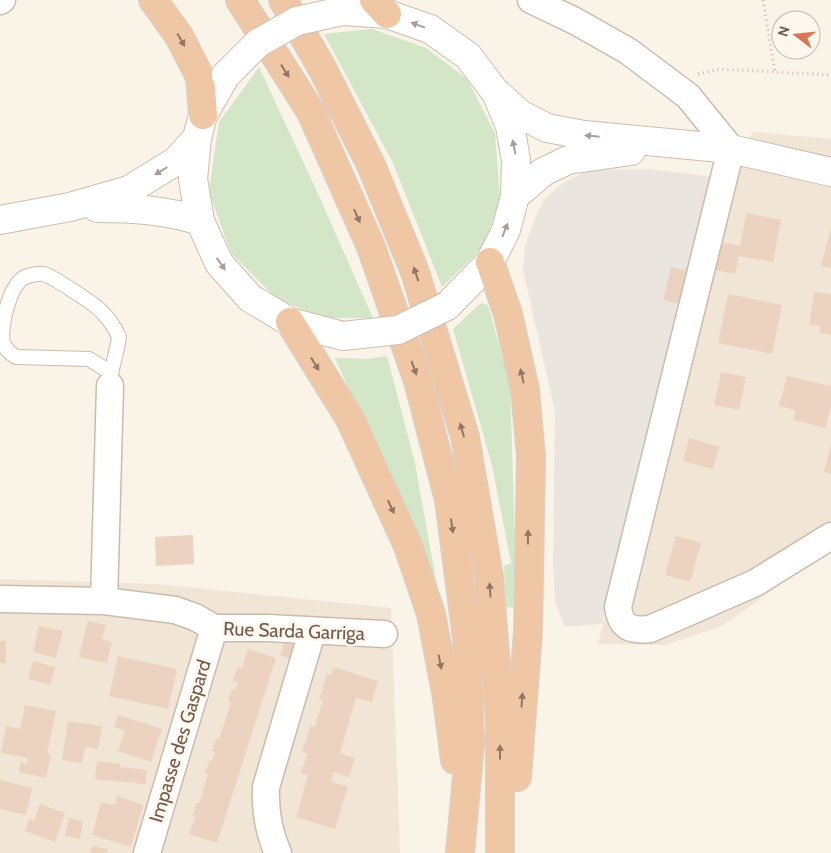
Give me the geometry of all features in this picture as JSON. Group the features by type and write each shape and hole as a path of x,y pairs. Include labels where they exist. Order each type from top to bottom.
{"highway":[{"path":"153,0 179,36 200,77 200,127"},
{"path":"240,0 311,112 371,248 418,381 449,500 467,638 470,744 458,853"},
{"path":"283,0 322,68 371,165 416,272 465,437 490,576 500,719 500,853"},
{"path":"490,262 508,314 525,390 531,456 528,632 511,853"},
{"path":"290,322 350,419 408,546 431,614 447,698 455,762 458,853"}],"main road":[{"path":"0,220 70,207 129,190 176,161 200,127 226,76 258,43 297,21 342,11 381,7 430,29 468,56 496,93 520,114 546,128 584,135 731,149 831,172"},
{"path":"200,127 193,180 200,220 219,263 250,298 290,322 343,336 398,330 447,306 490,262 506,230 515,196 516,160 510,126 496,93"},
{"path":"515,196 543,172 568,160 676,144"},
{"path":"70,207 126,208 177,214 200,220"}],"street":[{"path":"531,0 575,21 628,51 671,83 688,96 731,149 618,606 619,616 624,624 636,630 650,629 755,583 831,536"},
{"path":"104,601 110,379"},
{"name":"Rue Sarda Garriga","path":"0,599 104,601 174,610 195,617 214,628 268,628 312,632 384,634"},
{"name":"Impasse des Gaspard","path":"147,853 214,628"},
{"path":"278,853 269,828 265,808 266,787 312,632"}],"lane":[{"path":"34,274 44,274 102,311 119,337 110,379 89,359 16,357 8,352 3,341 2,332 10,292 17,283 25,277 34,274"}],"path":[{"path":"763,0 776,72"},
{"path":"671,83 688,76 720,70 831,75"}],"shaded area":[{"path":"754,132 831,139 831,552 722,626 665,645 598,644 713,177"},
{"path":"650,169 713,177 602,624 565,627 555,602 553,562 555,412 523,270 525,246 534,221 545,199 562,184 588,170"},
{"path":"0,579 157,584 391,608 400,853 0,853"}],"green space":[{"path":"372,29 426,48 467,79 495,133 500,199 483,247 442,287 393,163 324,34"},
{"path":"259,67 373,318 322,318 276,298 231,253 209,192 219,122"},
{"path":"481,303 488,305 510,385 517,608 506,607 504,566 511,563 492,465 453,329"},
{"path":"387,356 415,463 437,586 335,358 367,359"}],"building":[{"path":"746,213 781,220 773,262 739,256 735,274 715,270 720,242 740,246"},
{"path":"831,231 831,268 821,266"},
{"path":"671,267 688,271 679,304 663,300"},
{"path":"814,292 831,294 831,335 819,333 820,326 809,325"},
{"path":"728,294 782,305 772,354 718,343"},
{"path":"721,372 746,377 739,410 714,405"},
{"path":"787,376 831,386 831,405 826,428 793,420 796,410 779,406"},
{"path":"689,438 720,447 713,469 683,461"},
{"path":"831,447 831,474 824,472"},
{"path":"193,535 194,564 156,566 155,537"},
{"path":"676,536 701,543 690,582 665,575"},
{"path":"88,621 106,625 102,639 112,642 107,663 79,657"},
{"path":"39,626 63,631 56,658 33,652"},
{"path":"0,641 6,641 6,663 0,663"},
{"path":"284,642 296,645 292,659 280,656"},
{"path":"248,649 276,658 217,843 189,834 195,817 192,816 196,803 199,804 208,774 205,773 215,752 212,751 216,738 219,740 231,702 228,701 232,689 235,690 238,682 233,681 238,667 242,668"},
{"path":"118,656 177,669 168,709 109,696"},
{"path":"33,661 55,667 50,685 28,679"},
{"path":"333,667 378,681 372,702 356,698 340,753 355,758 349,777 334,772 331,782 348,786 335,829 296,817 308,775 301,773 307,754 302,752 310,726 315,727 323,700 319,699 327,674 331,675"},
{"path":"25,705 56,711 47,754 51,755 46,778 19,772 21,762 26,764 28,758 1,753 6,726 20,729"},
{"path":"118,715 162,729 151,762 118,751 125,731 114,727"},
{"path":"68,721 102,726 98,749 85,747 82,763 62,760"},
{"path":"97,761 120,764 120,767 147,770 145,784 95,779"},
{"path":"0,780 32,788 26,815 0,809"},
{"path":"117,796 143,805 131,847 92,835 101,802 115,805"},
{"path":"40,804 65,813 55,842 25,831 29,819 34,820"},
{"path":"69,818 83,821 80,839 65,836"},
{"path":"92,846 108,849 107,853 90,853"}]}
